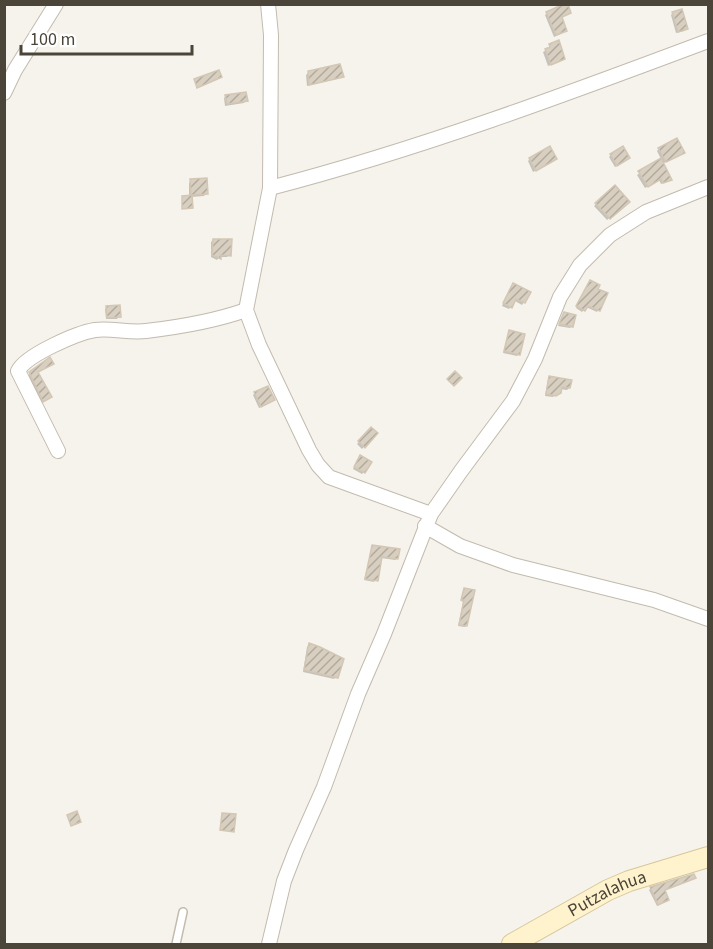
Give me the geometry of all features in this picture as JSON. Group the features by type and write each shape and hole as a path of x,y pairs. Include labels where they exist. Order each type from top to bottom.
{"street":[{"path":"4,93 15,70 56,4"},
{"path":"268,4 271,34 270,188 246,310 259,345 318,465 329,477 428,520 460,546 513,565 654,600 708,619"},
{"path":"270,188 342,170 534,106 708,40"},
{"path":"269,945 284,881 324,788 354,703 384,634 428,520 513,401 535,359 560,297 580,265 610,235 646,212 708,187"},
{"path":"58,451 18,371 25,362 52,346 94,330 147,331 224,318 246,310"},
{"name":"Putzalahua","path":"512,945 608,890 708,856"}],"lane":[{"path":"176,945 183,912"}],"building":[{"path":"568,4 571,13 562,17 567,31 556,35 546,12"},
{"path":"682,9 688,29 678,32 672,12"},
{"path":"559,40 565,59 551,65 545,49 550,47 549,44"},
{"path":"340,64 344,77 309,85 308,71"},
{"path":"219,70 222,77 197,88 194,79"},
{"path":"246,92 248,101 227,104 225,95"},
{"path":"677,138 685,153 666,162 658,148"},
{"path":"550,146 557,159 536,171 529,158"},
{"path":"623,146 630,158 617,166 610,154"},
{"path":"661,158 672,180 663,183 661,179 648,187 638,171"},
{"path":"207,178 208,194 191,195 190,179"},
{"path":"615,185 630,202 610,219 595,203"},
{"path":"192,195 193,208 182,209 182,196"},
{"path":"213,239 232,239 231,256 221,255 221,259 212,255"},
{"path":"590,280 600,285 598,289 608,293 600,311 588,306 585,311 576,306"},
{"path":"513,283 531,292 525,303 516,299 512,308 503,303"},
{"path":"120,305 121,317 107,318 106,306"},
{"path":"564,312 576,315 573,327 559,324"},
{"path":"509,330 525,334 520,355 504,351"},
{"path":"50,357 54,364 38,372 52,397 43,402 29,372"},
{"path":"455,371 462,378 454,386 447,379"},
{"path":"549,376 572,380 570,388 562,387 561,393 556,396 546,394"},
{"path":"268,386 275,400 261,407 254,392"},
{"path":"371,427 378,433 365,448 358,441"},
{"path":"360,455 372,462 365,473 354,467"},
{"path":"372,545 400,549 398,559 382,557 378,581 365,579"},
{"path":"464,588 475,590 467,626 459,625"},
{"path":"309,643 344,659 338,678 304,670"},
{"path":"77,811 81,822 71,826 67,815"},
{"path":"222,813 236,814 234,832 220,830"},
{"path":"694,874 696,878 665,890 669,900 658,905 650,887"}]}
